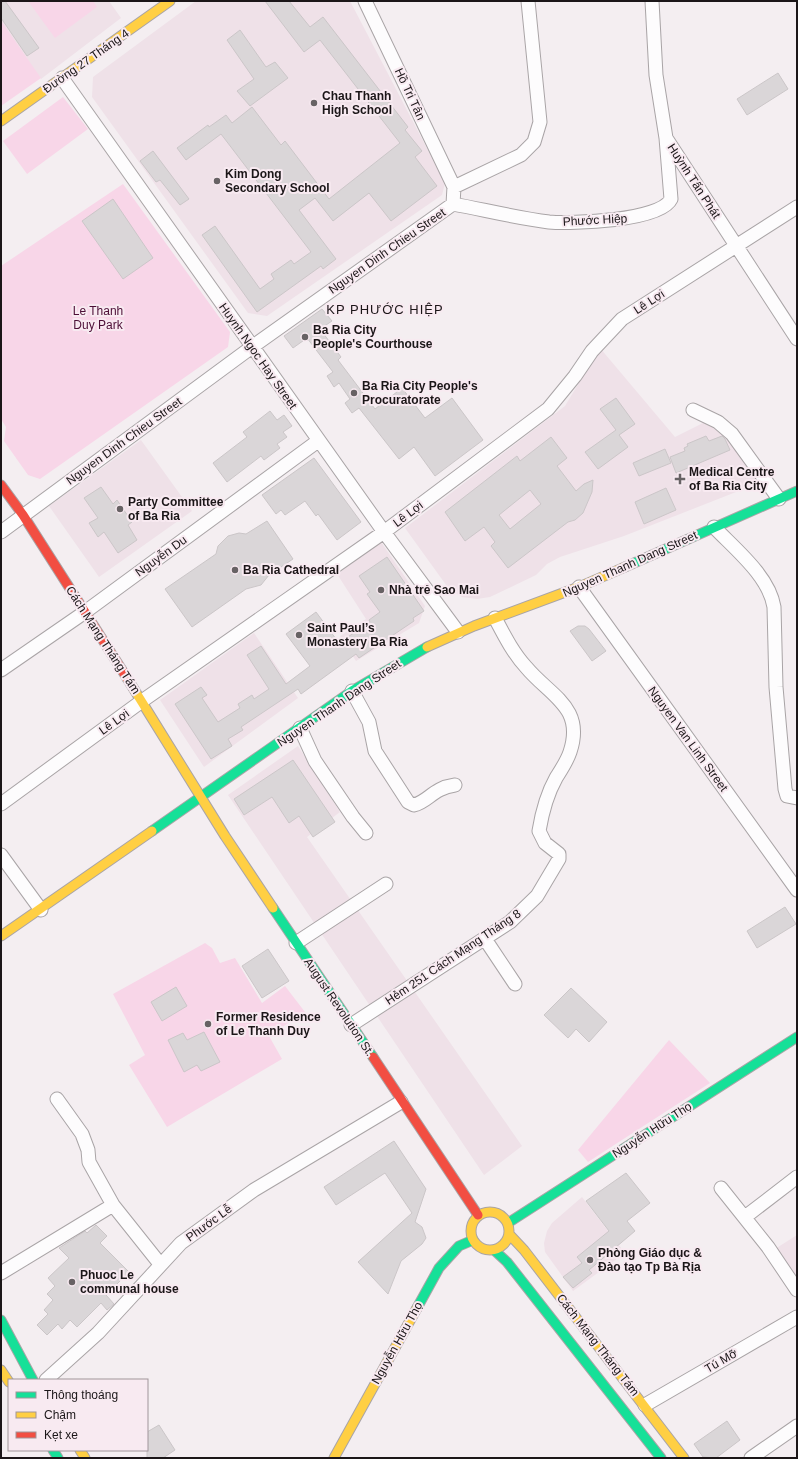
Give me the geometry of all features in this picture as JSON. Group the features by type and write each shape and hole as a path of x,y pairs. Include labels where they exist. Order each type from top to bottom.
{"main road":[{"name":"Đường 27 Tháng 4","path":"1,121 170,1"},
{"name":"Cách Mạng Tháng Tám","path":"1,485 23,515 142,701 201,797"},
{"name":"Nguyen Thanh Dang Street","path":"1,936 41,910 352,691 397,663 437,641 494,618 579,587 797,491"},
{"name":"August Revolution St.","path":"201,797 296,943 478,1215"},
{"name":"Nguyễn Hữu Thọ","path":"508,1223 797,1037"},
{"path":"493,1212 502,1216 508,1223 509,1234 504,1245 494,1250 482,1248 473,1240 471,1227 478,1215 493,1212"},
{"name":"Cách Mạng Tháng Tám","path":"509,1234 524,1250 645,1405 684,1458"},
{"name":"Nguyễn Hữu Thọ","path":"334,1458 439,1268 459,1246 473,1240"},
{"name":"Cách Mạng Tháng Tám","path":"494,1250 507,1262 661,1458"},
{"path":"1,1320 32,1379"},
{"path":"1,1370 8,1380"}],"street":[{"name":"Hồ Tri Tân","path":"365,1 454,187"},
{"path":"454,187 521,155 534,142 540,122 528,1"},
{"name":"Huỳnh Tấn Phát","path":"652,1 656,75 666,138 797,339"},
{"name":"Huynh Ngoc Hay Street","path":"62,78 318,441 458,632"},
{"name":"Phước Hiệp","path":"453,204 550,222 603,221 636,217 662,208 669,204 671,199 666,138"},
{"name":"Nguyen Dinh Chieu Street","path":"1,532 252,347 453,204 454,187"},
{"name":"Lê Lợi","path":"1,804 142,701 384,532 548,409 575,376 592,351 622,319 797,207"},
{"path":"693,410 718,422 732,434 779,499"},
{"name":"Nguyễn Du","path":"1,670 85,612 318,441"},
{"path":"714,527 762,579 772,596 774,607 776,687 785,789 787,796 797,798"},
{"name":"Nguyen Van Linh Street","path":"579,587 797,890"},
{"name":"Hẻm 251 Cách Mạng Tháng 8","path":"351,1025 485,939 525,909 545,885 559,859 558,854 545,843 539,831 548,794 570,753 574,739 574,725 571,716 560,701 526,668 517,656 494,618"},
{"path":"352,691 370,722 375,751 408,802 414,805 419,804 438,790 455,785"},
{"path":"300,728 315,761 353,817 366,833"},
{"path":"1,855 41,910"},
{"path":"296,943 386,884"},
{"path":"485,939 516,984"},
{"path":"57,1099 82,1134 88,1150 89,1162 113,1205 160,1264"},
{"name":"Phước Lễ","path":"47,1379 98,1334 160,1264 182,1243 254,1190 402,1102"},
{"path":"745,1217 797,1177"},
{"path":"721,1188 768,1247 797,1290"},
{"path":"1,1274 113,1205"},
{"name":"Tú Mỡ","path":"645,1405 797,1317"},
{"path":"751,1458 797,1426"}],"shaded area":[{"path":"1,1 109,1 121,18 41,79 1,22"},
{"path":"196,1 350,1 445,183 442,195 267,316 248,313 92,97 93,77"},
{"path":"600,348 675,437 705,422 721,429 759,483 624,536 560,557 547,564 536,575 490,597 477,599 462,597 449,589 405,528 565,406"},
{"name":"Party Committee of Ba Ria","path":"141,440 192,511 99,577 49,506"},
{"name":"Nhà trẻ Sao Mai","path":"381,542 425,606 419,623 356,661 340,636 366,619 337,574"},
{"path":"254,633 298,698 204,767 160,700"},
{"path":"298,746 340,812 307,837 522,1146 484,1175 228,795"},
{"path":"582,1197 625,1253 573,1291 545,1252 544,1243 547,1231 552,1223"},
{"path":"797,1235 797,1283 775,1249"}],"green space":[{"path":"28,1 93,1 97,7 55,38"},
{"path":"1,21 41,78 1,106"},
{"path":"63,97 88,129 27,174 3,141"},
{"name":"Le Thanh Duy Park","path":"123,184 230,332 228,347 40,479 28,475 4,441 6,427 1,419 1,266"},
{"name":"Former Residence of Le Thanh Duy","path":"205,943 212,948 220,963 235,958 262,1003 285,986 305,1012 269,1036 282,1059 167,1127 129,1065 145,1055 113,994"},
{"path":"669,1040 710,1083 588,1162 578,1150"}],"building":[{"path":"1,1 5,1 39,48 27,56 1,18"},
{"path":"265,1 289,1 310,27 323,17 408,127 405,130 422,151 415,157 437,186 391,221 369,193 333,221 315,198 299,210 336,259 323,269 321,266 257,312 202,235 215,226 260,289 274,279 271,274 291,260 294,264 311,252 221,134 186,160 177,148 208,125 209,127 226,115 232,123 252,107 281,145 285,141 329,199 400,143 320,40 304,52"},
{"path":"240,30 266,67 275,62 288,78 250,106 237,91 254,79 227,40"},
{"path":"778,73 788,89 747,115 737,99"},
{"path":"153,151 189,199 180,205 160,180 156,182 140,161"},
{"path":"113,199 153,258 123,279 82,221"},
{"path":"322,309 332,321 320,329 341,357 338,360 375,409 402,388 425,418 452,398 483,440 435,476 414,447 399,459 359,408 352,413 345,403 350,399 339,383 334,387 327,376 333,372 307,338 293,348 284,336"},
{"path":"616,398 635,424 619,435 628,447 598,469 585,452 616,430 600,409"},
{"path":"270,411 277,420 284,415 292,426 283,432 287,437 277,444 280,448 264,460 261,456 227,482 213,463 247,437 243,432"},
{"path":"706,436 709,441 722,436 730,450 676,473 670,457 685,451 684,448 688,446 687,444"},
{"path":"551,437 567,458 557,466 576,491 584,484 593,480 592,492 583,513 575,520 568,522 508,568 491,546 495,542 484,527 465,541 445,512 517,456 520,461","holes":["530,490 541,504 510,529 499,515"]},
{"path":"665,449 671,463 639,476 633,463"},
{"path":"314,458 361,522 337,540 318,514 316,516 305,501 285,515 281,510 276,514 262,495"},
{"path":"101,487 113,504 117,500 132,522 128,525 137,540 118,553 104,532 98,537 89,523 98,518 84,498"},
{"path":"666,488 676,510 644,524 635,502"},
{"name":"Ba Ria Cathedral","path":"267,521 293,559 269,575 261,585 246,589 192,627 165,589 216,554 218,546 228,536 239,533 246,534"},
{"path":"387,557 424,611 413,618 414,621 359,658 356,654 301,694 298,689 241,727 243,730 228,739 232,746 211,759 175,704 201,687 207,695 202,698 218,722 240,708 238,704 252,695 254,699 269,689 247,655 261,646 286,684 310,666 286,634 316,612 339,643 370,622 369,620 380,612 367,594 370,592 359,576"},
{"path":"578,626 585,626 589,629 606,651 592,661 570,631"},
{"path":"293,760 335,822 313,837 299,816 289,823 272,797 244,815 234,799"},
{"path":"785,907 796,924 757,948 747,931"},
{"path":"268,949 289,981 262,998 242,966"},
{"path":"176,987 187,1006 162,1021 151,1002"},
{"path":"571,988 607,1022 589,1042 576,1029 568,1038 544,1015"},
{"path":"204,1032 220,1062 201,1071 197,1065 184,1072 168,1040 183,1033 187,1040"},
{"path":"394,1141 426,1189 415,1222 422,1227 426,1238 422,1244 401,1261 388,1294 358,1262 412,1213 385,1173 336,1205 324,1187"},
{"path":"626,1173 650,1203 627,1221 635,1231 589,1270 592,1273 573,1288 563,1277 582,1263 577,1257 609,1231 586,1201"},
{"path":"96,1225 107,1236 100,1243 129,1272 106,1295 114,1304 107,1310 101,1303 77,1327 70,1320 62,1329 58,1324 47,1335 37,1325 48,1314 44,1310 53,1300 47,1294 55,1286 48,1278 69,1258 59,1248 85,1231 87,1233"},
{"path":"727,1421 740,1440 716,1458 703,1457 694,1444"},
{"path":"159,1425 175,1450 163,1458 147,1458 148,1431"}],"traffic: fast":[{"path":"625,567 797,491"},
{"path":"152,831 352,691 427,647"},
{"path":"273,908 373,1057"},
{"path":"508,1223 797,1037"},
{"path":"417,1308 439,1268 459,1246 473,1240"},
{"path":"494,1250 507,1262 661,1458"},
{"path":"1,1320 32,1379"},
{"path":"54,1451 58,1458"}],"traffic: slow":[{"path":"1,121 170,1"},
{"path":"427,647 474,626 579,587 625,567"},
{"path":"127,678 225,836 273,908"},
{"path":"1,936 152,831"},
{"path":"486,1212 494,1212 504,1217 508,1224 509,1231 508,1238 504,1245 494,1250 486,1250 476,1245 474,1242 471,1235 471,1227 476,1217 479,1215 486,1212"},
{"path":"509,1234 524,1250 684,1458"},
{"path":"334,1458 417,1308"},
{"path":"1,1370 8,1380"},
{"path":"81,1451 85,1458"}],"traffic: jam":[{"path":"1,485 23,515 127,678"},
{"path":"373,1057 478,1215"}],"place":[{"name":"Chau Thanh High School","path":"314,103"},
{"name":"Kim Dong Secondary School","path":"217,181"},
{"name":"Ba Ria City People's Courthouse","path":"305,337"},
{"name":"Ba Ria City People's Procuratorate","path":"354,393"},
{"name":"Medical Centre of Ba Ria City","path":"680,479"},
{"name":"Party Committee of Ba Ria","path":"120,509"},
{"name":"Ba Ria Cathedral","path":"235,570"},
{"name":"Nhà trẻ Sao Mai","path":"381,590"},
{"name":"Saint Paul’s Monastery Ba Ria","path":"299,635"},
{"name":"Former Residence of Le Thanh Duy","path":"208,1024"},
{"name":"Phòng Giáo dục & Đào tạo Tp Bà Rịa","path":"590,1260"},
{"name":"Phuoc Le communal house","path":"72,1282"}],"district":[{"name":"KP PHƯỚC HIỆP","path":"385,309"}]}
